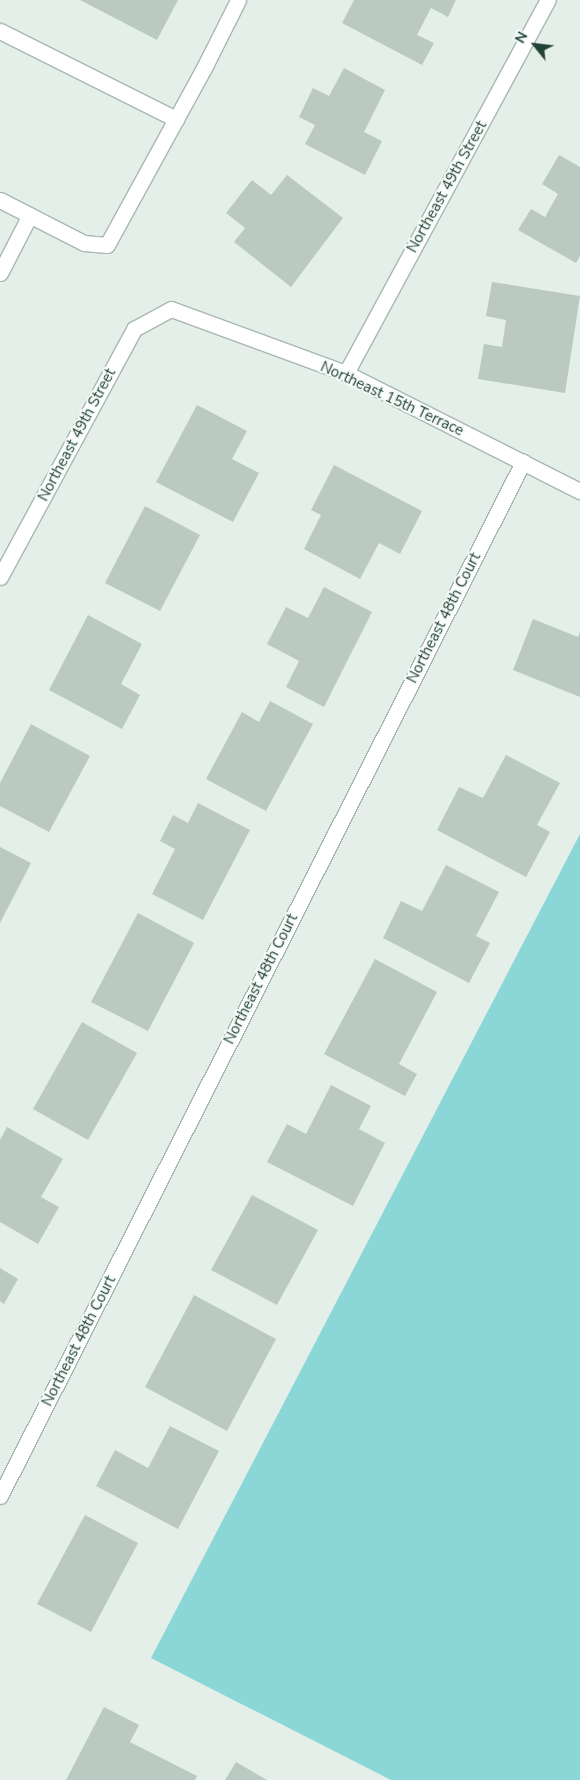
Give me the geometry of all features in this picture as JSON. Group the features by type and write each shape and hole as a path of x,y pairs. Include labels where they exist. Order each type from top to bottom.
{"street":[{"path":"0,200 84,243 107,245 238,0"},
{"name":"Northeast 49th Street","path":"346,373 548,0"},
{"path":"0,31 176,119"},
{"path":"0,272 30,215"},
{"name":"Northeast 49th Street","path":"0,578 134,329 171,309"},
{"name":"Northeast 15th Terrace","path":"171,309 346,373 580,491"},
{"name":"Northeast 48th Court","path":"0,1496 523,462"}],"water":[{"path":"580,834 580,1780 391,1780 151,1658"}],"building":[{"path":"80,0 178,0 157,40"},
{"path":"354,0 456,0 448,17 431,8 417,35 434,43 422,65 342,23"},
{"path":"344,68 385,90 364,132 382,141 365,175 305,144 315,125 299,117 313,88 329,96"},
{"path":"559,155 580,167 580,256 576,263 518,230 531,209 545,217 558,194 542,184"},
{"path":"287,175 343,218 291,287 234,242 245,228 226,213 252,180 271,195"},
{"path":"492,282 580,296 565,393 478,379 484,344 502,347 506,320 486,316"},
{"path":"197,405 247,431 232,459 259,473 233,522 156,482"},
{"path":"334,465 422,511 400,554 379,543 360,579 304,549 321,515 311,510"},
{"path":"145,506 200,535 160,611 105,583"},
{"path":"324,587 372,612 324,707 286,687 299,661 267,644 286,607 308,618"},
{"path":"88,615 142,644 121,684 140,695 122,729 49,690"},
{"path":"533,619 578,637 580,632 580,697 513,670"},
{"path":"270,701 313,724 266,811 206,779 242,712 259,722"},
{"path":"31,724 90,756 49,832 0,806 0,783"},
{"path":"506,755 560,783 537,825 550,832 526,877 437,830 459,787 483,798"},
{"path":"198,803 250,830 203,920 152,894 175,849 160,841 173,815 188,823"},
{"path":"0,847 31,863 0,923"},
{"path":"446,865 499,892 476,936 490,943 469,983 383,938 401,901 422,911"},
{"path":"138,913 194,943 148,1031 91,1002"},
{"path":"375,959 437,992 399,1064 417,1074 405,1096 324,1054"},
{"path":"82,1022 137,1053 88,1140 33,1109"},
{"path":"331,1085 371,1106 359,1129 385,1143 353,1206 267,1162 287,1124 306,1134"},
{"path":"7,1127 63,1159 41,1197 59,1207 38,1244 0,1222 0,1140"},
{"path":"252,1195 318,1230 277,1305 211,1270"},
{"path":"0,1268 18,1279 4,1304 0,1301"},
{"path":"194,1295 276,1339 227,1431 145,1387"},
{"path":"170,1426 219,1451 178,1529 96,1486 115,1450 148,1468"},
{"path":"85,1515 138,1543 91,1632 37,1604"},
{"path":"104,1707 139,1725 130,1742 197,1776 195,1780 66,1780"},
{"path":"236,1762 267,1780 225,1780"}]}
